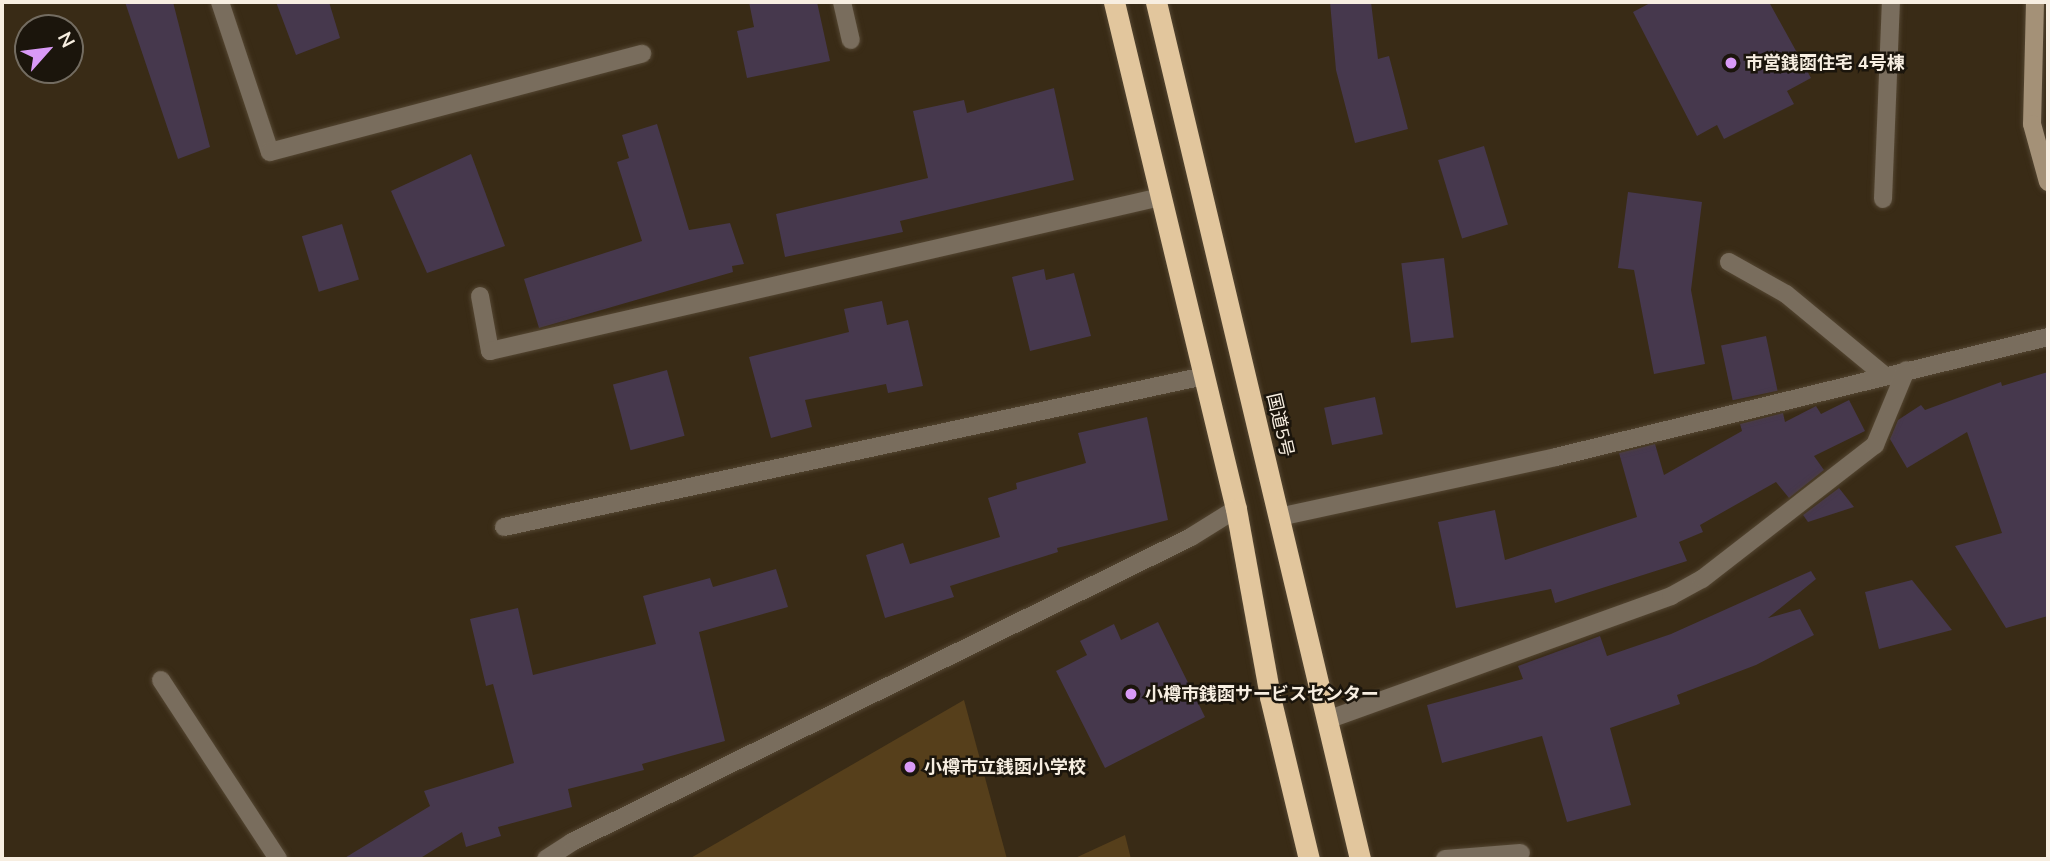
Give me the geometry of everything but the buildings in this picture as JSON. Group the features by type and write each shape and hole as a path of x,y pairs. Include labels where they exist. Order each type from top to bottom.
{"highway":[{"path":"1114,2 1236,509 1270,697 1309,859"},
{"name":"国道5号","path":"1156,2 1360,859"}],"street":[{"path":"219,2 270,152 642,54"},
{"path":"842,2 851,40"},
{"path":"1883,199 1891,2"},
{"path":"2035,2 2032,124 2048,182"},
{"path":"480,296 490,351 1161,197"},
{"path":"1729,262 1786,293 1884,375"},
{"path":"1279,517 1556,457 2048,337"},
{"path":"1327,720 1659,600 1702,579 1875,445 1906,370"},
{"path":"505,527 1204,376"},
{"path":"546,859 574,851 1191,537 1236,509"},
{"path":"161,680 278,859"},
{"path":"1446,859 1521,853"}],"shaded area":[{"name":"小樽市立銭函小学校","path":"964,700 1007,859 689,859"},
{"path":"1125,835 1131,859 1073,859"}],"place":[{"name":"市営銭函住宅 4号棟","path":"1731,63"},
{"name":"小樽市銭函サービスセンター","path":"1131,694"},
{"name":"小樽市立銭函小学校","path":"910,767"}]}
